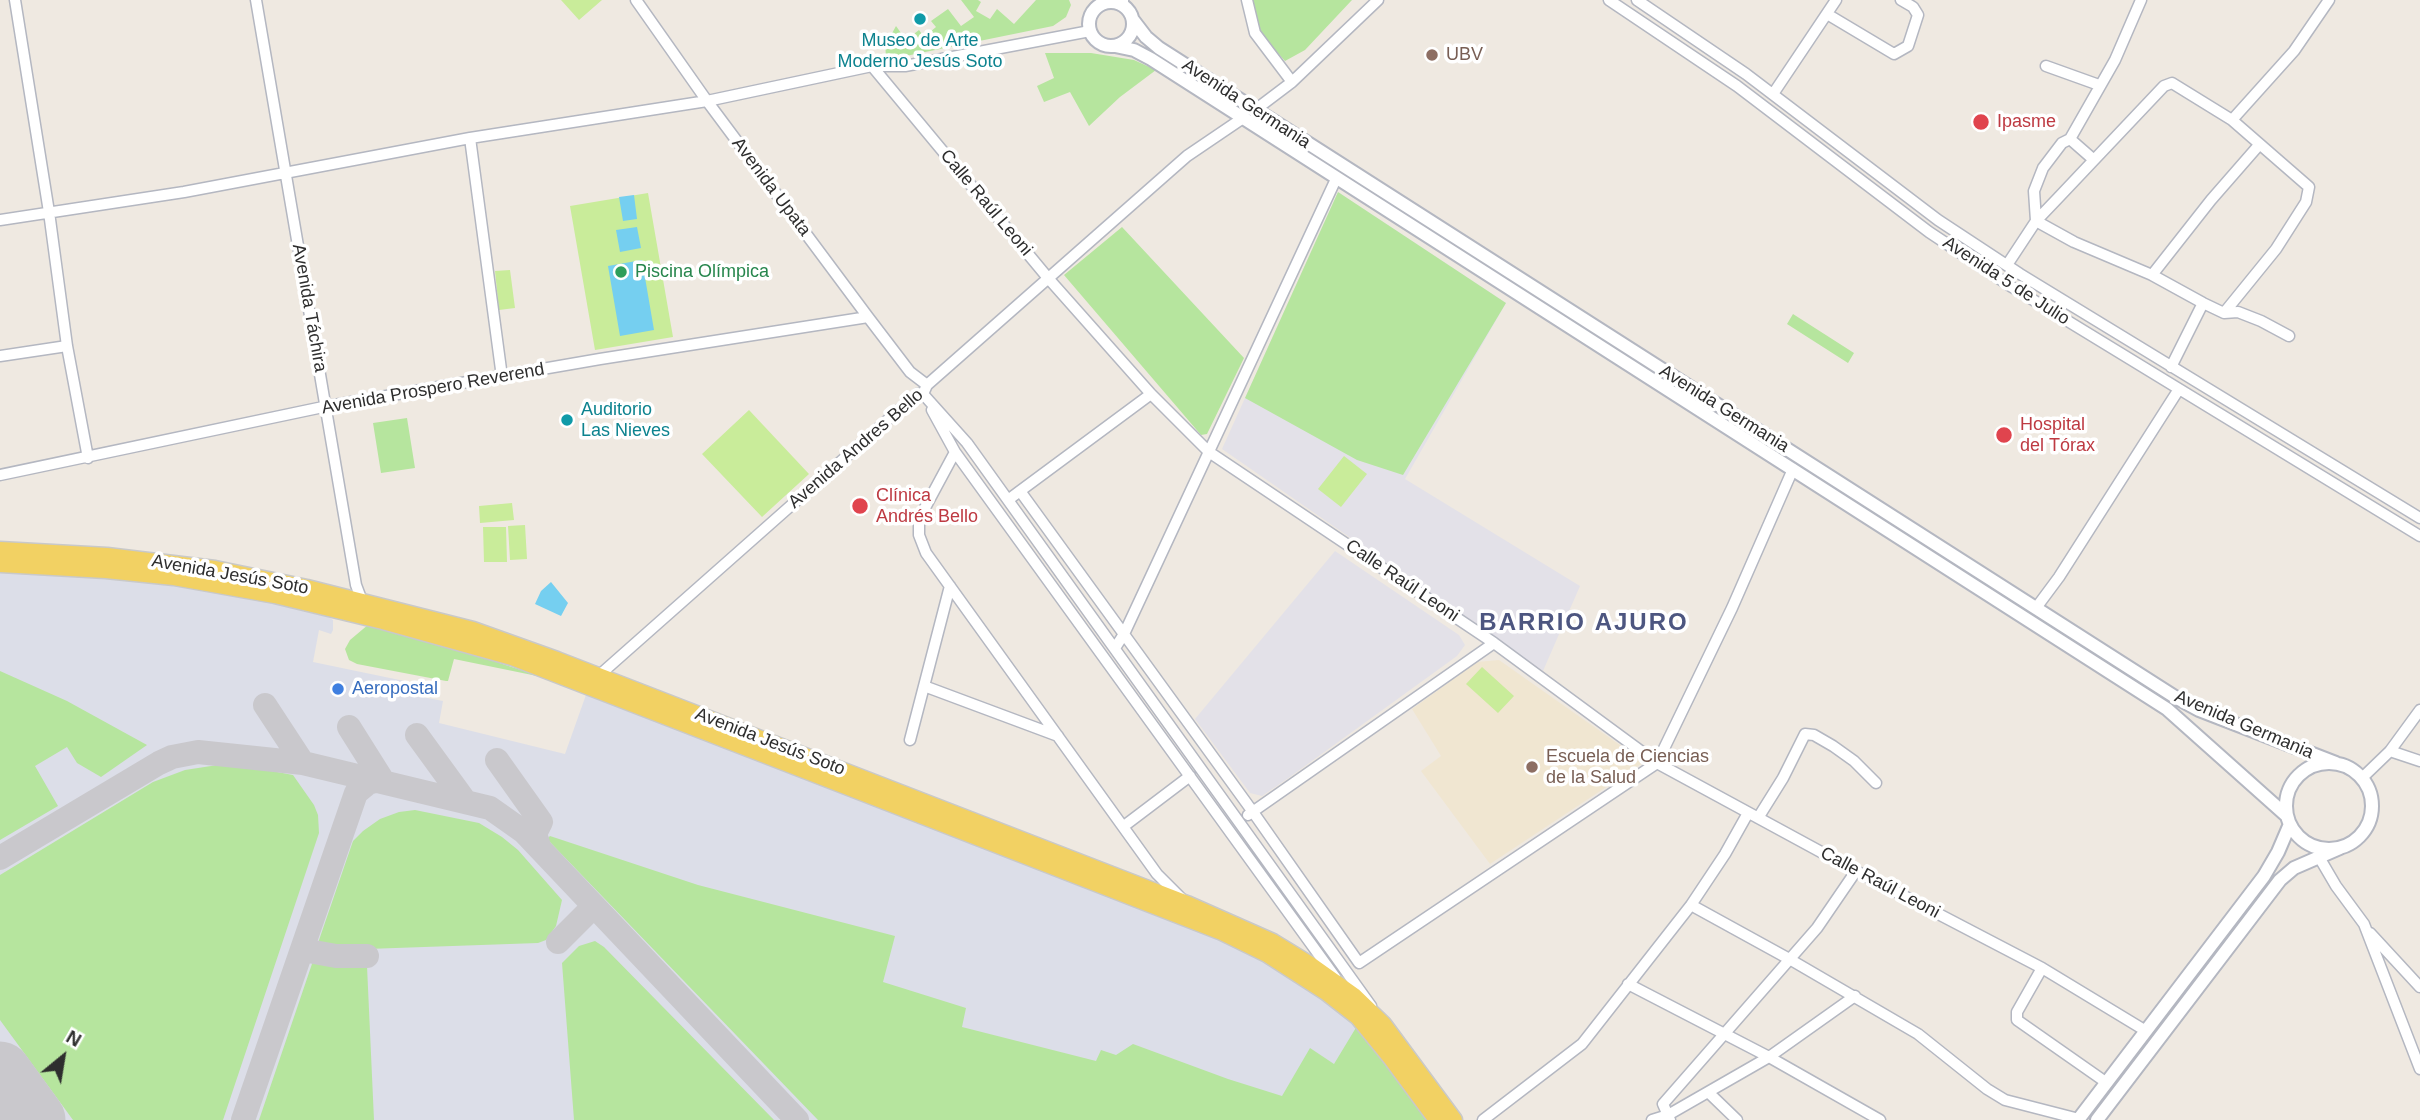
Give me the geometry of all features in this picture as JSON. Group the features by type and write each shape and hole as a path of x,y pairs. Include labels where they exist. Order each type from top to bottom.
{"main road":[{"name":"Avenida Jesús Soto","path":"0,551 107,556 176,563 278,581 593,681 1187,904 1273,942 1341,985 1383,1024 1454,1120"},
{"name":"Avenida Jesús Soto","path":"0,564 174,577 359,608"},
{"name":"Avenida Jesús Soto","path":"593,681 1230,936 1266,954 1302,975 1358,1017 1437,1120"}],"street":[{"path":"15,0 67,345 88,458"},
{"name":"Avenida Táchira","path":"256,0 359,608"},
{"name":"Avenida Upata","path":"636,0 707,101 922,391"},
{"path":"1084,0 1090,27 1099,42 1115,46 1129,36 1133,20 1120,2 1107,2 1097,7 1090,27"},
{"path":"1247,0 1255,33 1292,82"},
{"path":"1255,110 1292,82 1378,0"},
{"name":"Avenida 5 de Julio","path":"1609,0 1729,80 1929,232 2012,287 2420,536"},
{"path":"1773,94 1836,0"},
{"path":"1828,14 1894,54 1909,46 1918,15 1913,7 1901,0"},
{"path":"2036,221 2034,191 2043,167 2062,143 2070,139 2115,60 2141,0"},
{"path":"2232,120 2294,51 2329,0"},
{"name":"Avenida 5 de Julio","path":"1640,1 1773,94 1924,210 2171,367 2420,518"},
{"name":"Avenida Germania","path":"1133,20 1151,42 1255,110 2182,702 2336,764"},
{"path":"0,220 184,192 470,138 707,101 872,66 905,65 1090,27"},
{"name":"Avenida Germania","path":"1115,46 1142,54 2174,713 2289,820"},
{"name":"Calle Raúl Leoni","path":"872,66 1048,278 1151,394 1209,452 1494,642 1657,763 2042,968 2146,1031"},
{"path":"2046,66 2099,85"},
{"path":"2007,265 2036,221 2164,86 2172,83 2232,120 2309,187 2306,202 2276,249 2224,313"},
{"name":"Avenida Andres Bello","path":"593,681 1187,156 1243,118"},
{"path":"470,138 502,377"},
{"path":"2070,139 2094,160"},
{"path":"2152,275 2211,200 2259,145"},
{"path":"1115,648 1124,634 1336,179"},
{"path":"2036,221 2074,242 2152,275 2224,313 2238,313 2261,321 2289,336"},
{"path":"2171,367 2203,303"},
{"name":"Avenida Prospero Reverend","path":"0,475 325,407 600,359 868,317"},
{"path":"0,356 67,345"},
{"path":"2036,608 2059,577 2179,389"},
{"path":"922,391 955,452 1341,985 1358,1017"},
{"path":"922,391 967,443 1360,987 1383,1024"},
{"path":"1008,500 1151,394"},
{"path":"955,452 919,519 919,535 926,553 1157,874 1187,904"},
{"path":"1020,491 1359,962 1657,763 1738,596 1793,469"},
{"path":"910,740 950,586"},
{"path":"1238,819 1253,812 1494,642"},
{"path":"924,686 1058,736"},
{"path":"2362,778 2390,751 2420,710"},
{"path":"1758,818 1783,778 1805,734 1814,735 1833,746 1877,783"},
{"path":"2390,751 2420,761"},
{"path":"1691,905 1918,1034 1987,1089 2005,1100 2079,1119 2264,876 2278,852 2289,820 2287,799 2298,776 2311,767 2328,763 2352,769 2362,778 2371,796 2370,821 2361,835 2340,848 2294,868 2276,884 2097,1120"},
{"path":"1124,825 1190,776"},
{"path":"1483,1120 1582,1044 1691,905 1748,813"},
{"path":"2289,820 2307,843 2323,848 2340,848"},
{"path":"2319,857 2364,924 2385,951 2420,987"},
{"path":"1669,1117 1663,1104 1791,960 1817,928 1856,871"},
{"path":"2364,924 2420,1069"},
{"path":"2042,968 2017,1012 2017,1020 2107,1083"},
{"path":"1628,984 1769,1056 1881,1120"},
{"path":"1652,1120 1669,1117 1769,1056 1855,996"},
{"path":"1708,1092 1737,1120"}],"shaded area":[{"path":"1338,192 1506,303 1405,479 1580,586 1543,671 1222,449"},
{"path":"1335,551 1459,635 1465,645 1457,656 1287,779 1262,796 1250,793 1195,719"},
{"path":"0,568 109,574 227,592 324,614 333,620 333,630 331,634 319,630 313,662 414,683 412,695 443,701 439,723 565,754 587,692 1210,934 1261,958 1296,978 1357,1026 1426,1120 0,1120"},
{"name":"Escuela de Ciencias de la Salud","path":"1499,660 1644,762 1490,864 1421,771 1441,756 1412,709 1477,662"}],"green space":[{"path":"561,0 602,0 579,20"},
{"path":"961,0 978,0 981,2 976,11 990,19 997,9 1014,24 1036,0 1069,0 1071,5 1066,17 1053,26 886,60 885,38 890,37 896,26 906,40 919,30 924,37 936,27 931,21 948,9 961,26 974,17"},
{"path":"1247,0 1352,0 1305,50 1285,61 1254,27"},
{"path":"1045,53 1091,53 1134,60 1156,70 1120,97 1089,126 1070,92 1044,102 1037,86 1054,78"},
{"path":"1338,192 1506,303 1403,475 1357,460 1245,398"},
{"name":"Piscina Olímpica","path":"648,193 673,337 595,350 570,206"},
{"path":"1122,227 1244,358 1207,434 1201,435 1064,275"},
{"path":"510,270 515,308 499,310 495,271"},
{"path":"1793,314 1854,353 1848,363 1787,324"},
{"path":"749,410 809,474 762,517 702,454"},
{"path":"407,418 415,468 381,473 373,423"},
{"path":"1344,456 1367,474 1341,507 1318,489"},
{"path":"512,503 514,520 480,523 479,506"},
{"path":"525,525 527,559 510,560 508,526"},
{"path":"483,527 506,527 507,562 484,562"},
{"path":"369,624 427,639 542,677 454,659 448,681 357,664 349,660 345,649 350,640"},
{"path":"1482,667 1514,696 1498,713 1466,684"},
{"path":"0,671 67,701 147,745 101,777 77,763 67,747 35,766 58,806 0,840"},
{"path":"224,764 293,775 314,805 318,815 319,833 223,1120 73,1120 0,1020 0,875 153,782 185,770"},
{"path":"415,810 479,823 518,850 562,900 556,926 546,940 538,943 367,949 343,949 318,943 353,841 380,819"},
{"path":"550,836 698,885 895,936 883,982 966,1008 962,1027 1096,1061 1101,1050 1116,1055 1133,1044 1282,1096 1310,1048 1334,1064 1357,1026 1426,1120 818,1120 547,839"},
{"path":"595,941 604,947 774,1120 574,1120 562,963 579,946"},
{"path":"314,958 367,966 374,1120 259,1120"}],"water":[{"path":"634,195 637,219 623,221 619,197"},
{"path":"637,227 641,248 620,252 616,230"},
{"path":"642,260 654,330 620,336 608,266"},
{"path":"551,582 568,603 561,616 535,604 541,591"}],"taxiway":[{"path":"265,705 303,763"},
{"path":"349,727 383,781"},
{"path":"417,735 465,801"},
{"path":"0,858 159,763 172,757 198,752 303,763 490,808 524,832 797,1120"},
{"path":"497,760 541,822 535,834 540,849"},
{"path":"243,1120 356,793 368,783 379,780"},
{"path":"558,942 594,906"},
{"path":"303,950 336,956 367,956"}],"runway":[{"path":"0,1073 34,1120"}],"place":[{"name":"Museo de Arte Moderno Jesús Soto","path":"920,19"},
{"name":"UBV","path":"1432,55"},
{"name":"Ipasme","path":"1981,122"},
{"name":"Piscina Olímpica","path":"621,272"},
{"name":"Auditorio Las Nieves","path":"567,420"},
{"name":"Hospital del Tórax","path":"2004,435"},
{"name":"Clínica Andrés Bello","path":"860,506"},
{"name":"Aeropostal","path":"338,689"},
{"name":"Escuela de Ciencias de la Salud","path":"1532,767"}],"district":[{"name":"BARRIO AJURO","path":"1584,623"}]}
